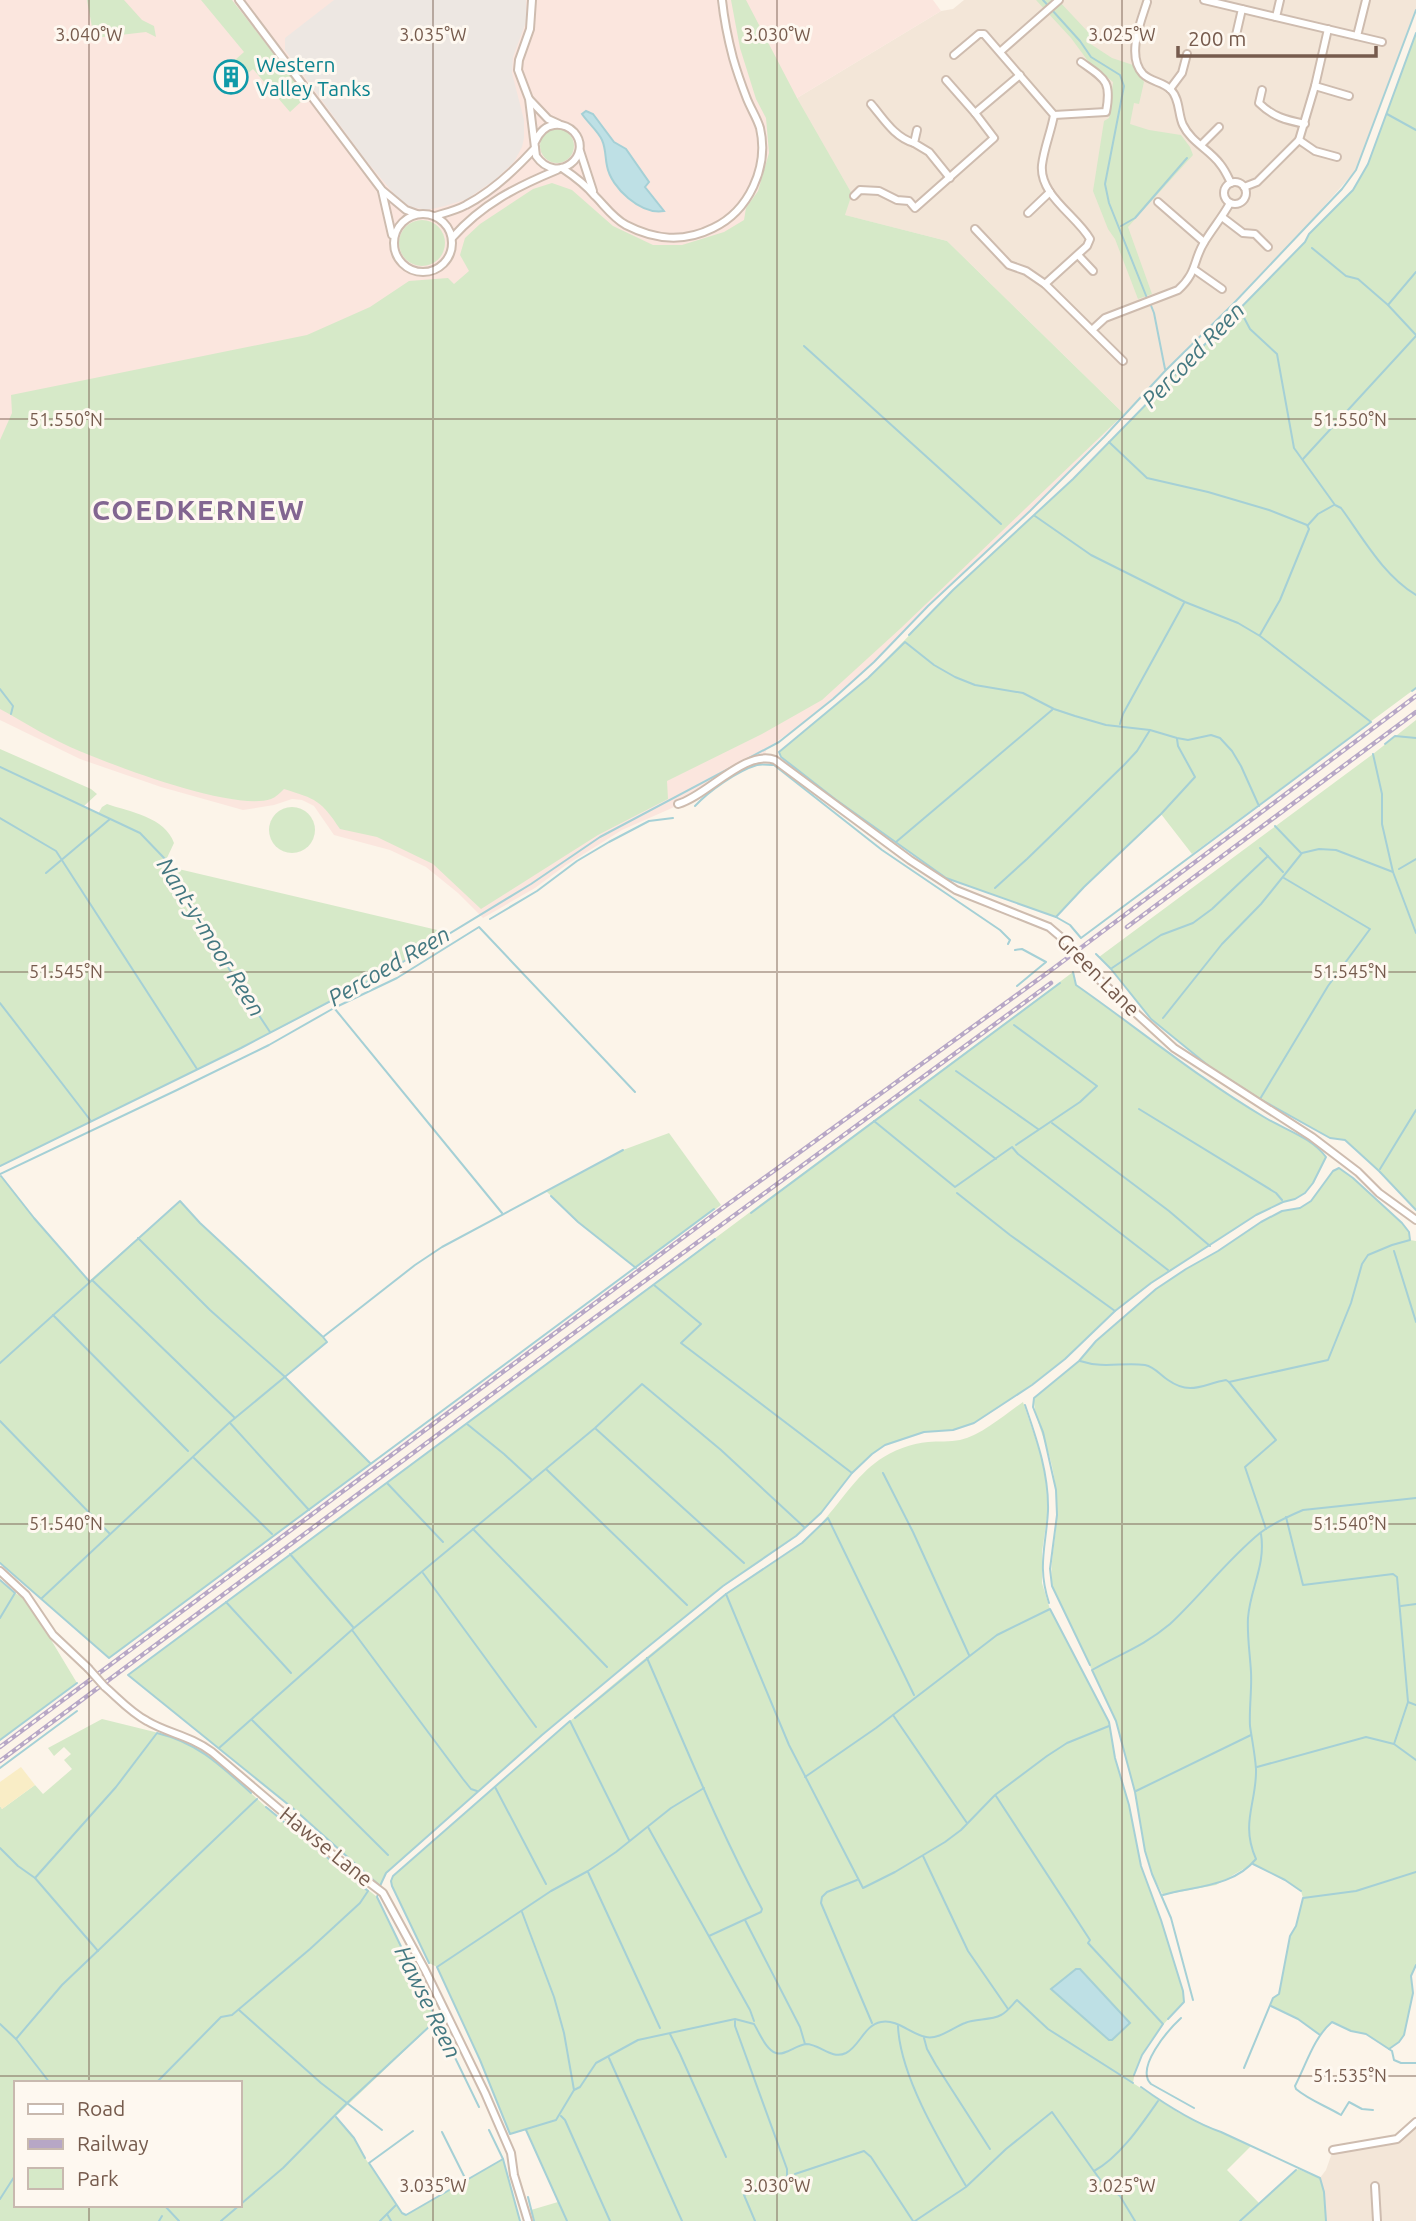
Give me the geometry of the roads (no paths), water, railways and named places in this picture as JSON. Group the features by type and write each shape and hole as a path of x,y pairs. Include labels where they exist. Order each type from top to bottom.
{"street":[{"path":"239,0 382,190 406,210 435,216 443,222 452,238 446,261 432,271 423,273 414,272 400,262 396,255 382,190"},
{"path":"532,0 530,29 518,71 529,99 535,145 541,162 551,168 560,169 594,194 622,223 651,236 663,238 690,237 719,225 741,206 759,172 760,130 733,56 722,0"},
{"path":"1156,0 1145,1 1137,39 1138,66 1150,79 1170,89 1184,126 1220,163 1231,183"},
{"path":"1276,17 1280,0"},
{"path":"1357,36 1366,0"},
{"path":"1001,51 1058,1"},
{"path":"1209,1 1382,42"},
{"path":"1236,35 1242,9"},
{"path":"1244,187 1257,182 1299,140 1328,29"},
{"path":"954,55 979,34 984,34 1054,115"},
{"path":"1170,89 1182,74 1186,54"},
{"path":"1054,115 1106,112 1109,88 1104,79 1081,62"},
{"path":"975,113 1020,75"},
{"path":"854,196 860,190 879,191 897,200 909,201 915,208 994,138 946,80"},
{"path":"1315,86 1349,96"},
{"path":"1262,90 1259,103 1266,110 1283,119 1305,124"},
{"path":"529,99 548,119 572,130 577,136 594,194"},
{"path":"871,104 894,132 929,152 950,178"},
{"path":"1045,284 1087,246 1090,239 1050,192 1042,176 1042,164 1054,115"},
{"path":"435,216 464,206 492,188 514,171 535,145 543,129 550,125 561,125"},
{"path":"1200,145 1219,127"},
{"path":"914,143 917,130"},
{"path":"1299,140 1315,151 1337,157"},
{"path":"452,238 472,217 516,187 574,161 579,149"},
{"path":"1237,183 1244,187 1244,199 1237,204 1226,199 1224,193 1227,185 1237,183"},
{"path":"1028,213 1050,192"},
{"path":"1158,202 1204,242"},
{"path":"1092,330 1105,318 1178,290 1195,270 1204,242 1230,203"},
{"path":"393,240 400,223 417,214"},
{"path":"1222,217 1243,233 1255,234 1268,247"},
{"path":"975,229 1009,265 1026,271 1045,284 1123,361"},
{"path":"1078,254 1093,271"},
{"path":"1195,270 1222,289"},
{"name":"Green Lane","path":"678,804 687,802 748,763 764,757 775,760 910,860 956,890 1049,927 1069,944 1092,973 1174,1048 1312,1137 1358,1171 1379,1193 1416,1220"},
{"name":"Hawse Lane","path":"0,1571 26,1595 53,1634 117,1699 147,1722 191,1738 212,1752 380,1891 425,1970 485,2093 511,2152 514,2175 527,2221"},
{"path":"1333,2150 1396,2139 1416,2122"},
{"path":"1375,2186 1377,2221"}],"water":[{"path":"586,111 593,114 614,142 626,149 649,182 645,187 664,211 646,209 637,204 614,183 607,166 602,140 582,114"},
{"path":"1076,1969 1080,1969 1130,2023 1112,2040 1051,1989"}],"waterway":[{"path":"1043,0 1091,57 1120,75 1124,86 1105,184 1109,203 1147,298"},
{"path":"0,1166 241,1048 388,971 531,884 600,837 779,742 833,699 1104,437 1342,189 1356,170 1416,10"},
{"name":"Percoed Reen","path":"909,635 953,590 1073,479 1353,190 1368,164 1416,33"},
{"path":"1387,114 1416,130"},
{"path":"1121,226 1135,218 1187,158"},
{"path":"1312,248 1346,276 1358,279 1388,305 1416,335"},
{"path":"1388,305 1416,272"},
{"path":"1150,303 1165,369"},
{"path":"1240,310 1250,329 1277,354 1294,448 1384,567 1416,595"},
{"path":"1303,459 1416,336"},
{"path":"804,346 1001,524"},
{"path":"1109,442 1147,478 1208,492 1269,510 1307,525 1309,529 1280,600 1260,635"},
{"path":"1308,525 1318,514 1334,505"},
{"path":"1035,516 1091,555 1185,602 1238,623 1260,636 1371,722 1081,938 1070,925 1056,917 946,878 781,757 779,752 868,678 905,642 934,665 955,677 975,685 1023,693 1075,716 1106,725 1150,730 1188,740 1211,735 1220,738 1241,766 1259,806"},
{"path":"1120,724 1184,603"},
{"path":"1412,691 1416,688"},
{"name":"Nant-y-moor Reen","path":"0,689 13,706 11,714"},
{"path":"896,842 1052,710"},
{"path":"995,888 1124,765 1150,730"},
{"path":"1385,744 1395,736 1416,738"},
{"path":"1056,917 1195,777 1177,739"},
{"path":"1373,754 1382,794 1382,824 1393,872 1416,933"},
{"path":"695,806 715,788 741,772 757,765 774,765 882,850 1000,930 1010,940 1008,944"},
{"name":"Nant-y-moor Reen","path":"0,767 140,833 166,860 235,979 270,1032"},
{"path":"0,818 56,851 197,1069"},
{"path":"490,919 609,842 649,821 673,818"},
{"path":"46,873 110,819"},
{"path":"1275,826 1301,853"},
{"path":"1260,848 1283,872"},
{"path":"1163,1018 1222,944 1261,904 1302,853 1319,849 1336,850 1393,872"},
{"path":"1112,968 1161,935 1193,923 1212,909 1268,856"},
{"path":"1399,869 1416,859"},
{"path":"1260,1099 1328,986 1370,929 1284,878"},
{"path":"0,1174 269,1045 334,1008 397,978 479,927 635,1092"},
{"path":"1015,950 1022,949 1046,962 1017,986"},
{"path":"1096,954 1151,1019 1210,1067 1330,1138 1345,1140 1416,1210"},
{"path":"715,1239 128,1675 295,1810 380,1886 386,1873 542,1735 723,1586 796,1536 821,1513 852,1473 872,1454 885,1445 924,1432 953,1430 974,1423 1032,1385 1065,1359 1115,1311 1151,1283 1256,1215 1305,1193 1326,1157 1320,1150 1192,1070 1076,985 1073,972"},
{"path":"751,1213 1060,983"},
{"path":"0,1003 91,1121"},
{"path":"335,1009 502,1213"},
{"path":"1014,1025 1097,1086 1080,1102 1016,1145"},
{"path":"956,1071 1038,1129"},
{"path":"920,1100 996,1159"},
{"path":"1139,1109 1276,1193 1282,1200"},
{"path":"1380,1169 1416,1110"},
{"path":"874,1121 955,1187 1012,1147 1168,1270"},
{"path":"1052,1123 1169,1211 1210,1246"},
{"path":"42,1598 229,1423 327,1342 323,1337 415,1265 442,1247 623,1150"},
{"path":"1090,1665 1052,1586 1050,1569 1057,1515 1056,1490 1043,1432 1033,1407 1034,1398 1079,1361 1096,1341 1156,1289 1261,1222 1282,1211 1300,1208 1311,1201 1333,1171 1339,1168 1402,1223 1409,1232 1410,1240 1368,1255 1362,1264 1351,1303 1328,1360 1229,1382"},
{"path":"1,1176 89,1281"},
{"path":"957,1193 1115,1311"},
{"path":"551,1196 578,1222 636,1268"},
{"path":"0,1363 180,1201 200,1223 322,1336"},
{"path":"0,1563 109,1658 714,1209"},
{"path":"138,1238 210,1310 284,1376 370,1463"},
{"path":"1394,1251 1416,1322"},
{"path":"92,1280 234,1417"},
{"path":"654,1285 701,1324 681,1343 852,1473"},
{"path":"53,1315 188,1451"},
{"path":"1080,1361 1097,1365 1145,1365 1176,1385 1190,1388 1226,1380 1229,1382 1276,1440 1245,1467 1266,1529"},
{"path":"219,1748 354,1628 595,1428 642,1384 721,1450 804,1527"},
{"path":"1025,1405 1047,1484 1048,1511 1043,1567 1049,1603"},
{"path":"0,1421 109,1533"},
{"path":"230,1423 309,1510"},
{"path":"467,1424 531,1479"},
{"path":"596,1429 744,1563"},
{"path":"194,1458 272,1534"},
{"path":"546,1469 687,1605"},
{"path":"883,1473 969,1655"},
{"path":"387,1483 443,1542"},
{"path":"1193,2000 1171,1918 1145,1851 1135,1792 1116,1721 1092,1670 1160,1632 1248,1543 1276,1523 1303,1510 1416,1498"},
{"path":"1286,1517 1303,1585 1393,1574 1397,1577 1408,1702 1394,1744"},
{"path":"575,1718 726,1594 802,1543 828,1518 914,1695"},
{"path":"473,1529 607,1667"},
{"path":"1163,1895 1225,1880 1247,1868 1256,1859 1249,1834 1256,1769 1250,1726 1248,1625 1249,1607 1260,1567 1261,1534"},
{"path":"290,1554 353,1627"},
{"path":"423,1573 536,1727"},
{"path":"0,1580 15,1593 0,1618"},
{"path":"726,1594 789,1745 863,1888 945,1842 961,1830 995,1795 1047,1756 1067,1743 1109,1726"},
{"path":"226,1602 291,1673"},
{"path":"1401,1606 1416,1604"},
{"path":"805,1777 876,1728 997,1635 1050,1609 1109,1722 1141,1866 1183,1991 1184,2002 1168,2019"},
{"path":"352,1630 463,1779 471,1789 477,1791"},
{"path":"647,1658 716,1816 762,1909 761,1912 709,1936"},
{"path":"0,1740 77,1683"},
{"path":"1408,1702 1416,1705"},
{"path":"0,1768 77,1711"},
{"path":"893,1715 967,1823"},
{"path":"252,1720 388,1855"},
{"path":"429,1963 392,1886 393,1876 570,1721 629,1840"},
{"path":"35,1878 116,1787 157,1733 197,1749 251,1793"},
{"path":"1136,1791 1251,1735"},
{"path":"1257,1767 1366,1737 1394,1744 1416,1760"},
{"path":"495,1787 546,1884"},
{"path":"704,1788 671,1808 588,1871 551,1891 437,1967 480,2060 510,2134 556,2120 574,2090 580,2087 596,2063 638,2040 735,2019 754,2024 766,2045 776,2053 806,2044 841,2055 851,2050 870,2027 881,2022 893,2023 926,2037 936,2037 969,2021 1001,2015 1017,2000 1048,2029 1133,2083"},
{"path":"996,1796 1090,1940 1088,1943 1163,2024 1142,2055 1134,2075"},
{"path":"16,2039 62,1985 257,1799"},
{"path":"158,2081 221,2017 232,2015 310,1949 360,1903 368,1891 266,1807"},
{"path":"648,1827 754,2021"},
{"path":"0,1848 35,1878 98,1951"},
{"path":"923,1856 968,1951 1008,2009"},
{"path":"1253,1864 1301,1891"},
{"path":"588,1872 660,2028"},
{"path":"1244,2068 1273,1998 1279,1994 1290,1936 1296,1926 1303,1898 1356,1891 1416,1872"},
{"path":"857,1880 827,1892 821,1903 872,2023"},
{"name":"Hawse Reen","path":"378,1894 377,1897 479,2107"},
{"path":"522,1912 554,1997 564,2033 574,2090"},
{"path":"745,1920 800,2027 805,2044"},
{"path":"1389,2049 1404,2035 1413,1993 1411,1976 1416,1965"},
{"path":"1271,2006 1298,2019 1320,2035"},
{"path":"239,2010 321,2083 382,2130"},
{"path":"1181,2018 1155,2050 1147,2069 1147,2077 1151,2084 1194,2108"},
{"path":"735,2021 787,2169 787,2177 744,2195 755,2221"},
{"path":"1373,2110 1362,2109 1349,2102 1341,2115 1296,2089 1311,2052 1326,2028 1332,2022 1351,2031 1366,2034 1392,2051 1394,2060 1416,2063"},
{"path":"0,2024 16,2039 48,2081"},
{"path":"242,2203 283,2168 346,2104 432,2024"},
{"path":"898,2026 900,2045 914,2087 966,2186"},
{"path":"670,2034 726,2157"},
{"path":"924,2038 936,2065 990,2149"},
{"path":"609,2058 682,2221"},
{"path":"1141,2087 1190,2118 1320,2178 1326,2221"},
{"path":"1094,2171 1121,2149 1158,2101"},
{"path":"915,2221 966,2187 1006,2149 1052,2112 1101,2181 1120,2196 1135,2221"},
{"path":"561,2116 610,2221"},
{"path":"336,2117 354,2138 365,2158"},
{"name":"Hawse Reen","path":"489,2130 503,2159 520,2221"},
{"path":"526,2130 567,2221"},
{"path":"413,2131 369,2163 406,2215 503,2159"},
{"path":"442,2132 465,2178"},
{"path":"795,2174 864,2151 871,2157 913,2221"},
{"path":"1240,2221 1296,2170"},
{"path":"0,2199 14,2177"},
{"path":"528,2197 534,2221"},
{"path":"380,2221 396,2205"},
{"path":"166,2207 179,2221"},
{"path":"221,2221 237,2207"},
{"path":"387,2214 391,2221"},
{"path":"159,2221 162,2216"}],"railway":[{"path":"0,1747 724,1207 1054,968 1416,696"},
{"path":"1127,927 1416,712"},
{"path":"0,1761 582,1327 1051,983"}],"place":[{"name":"Western Valley Tanks","path":"231,77"}],"district":[{"name":"COEDKERNEW","path":"199,510"}]}
